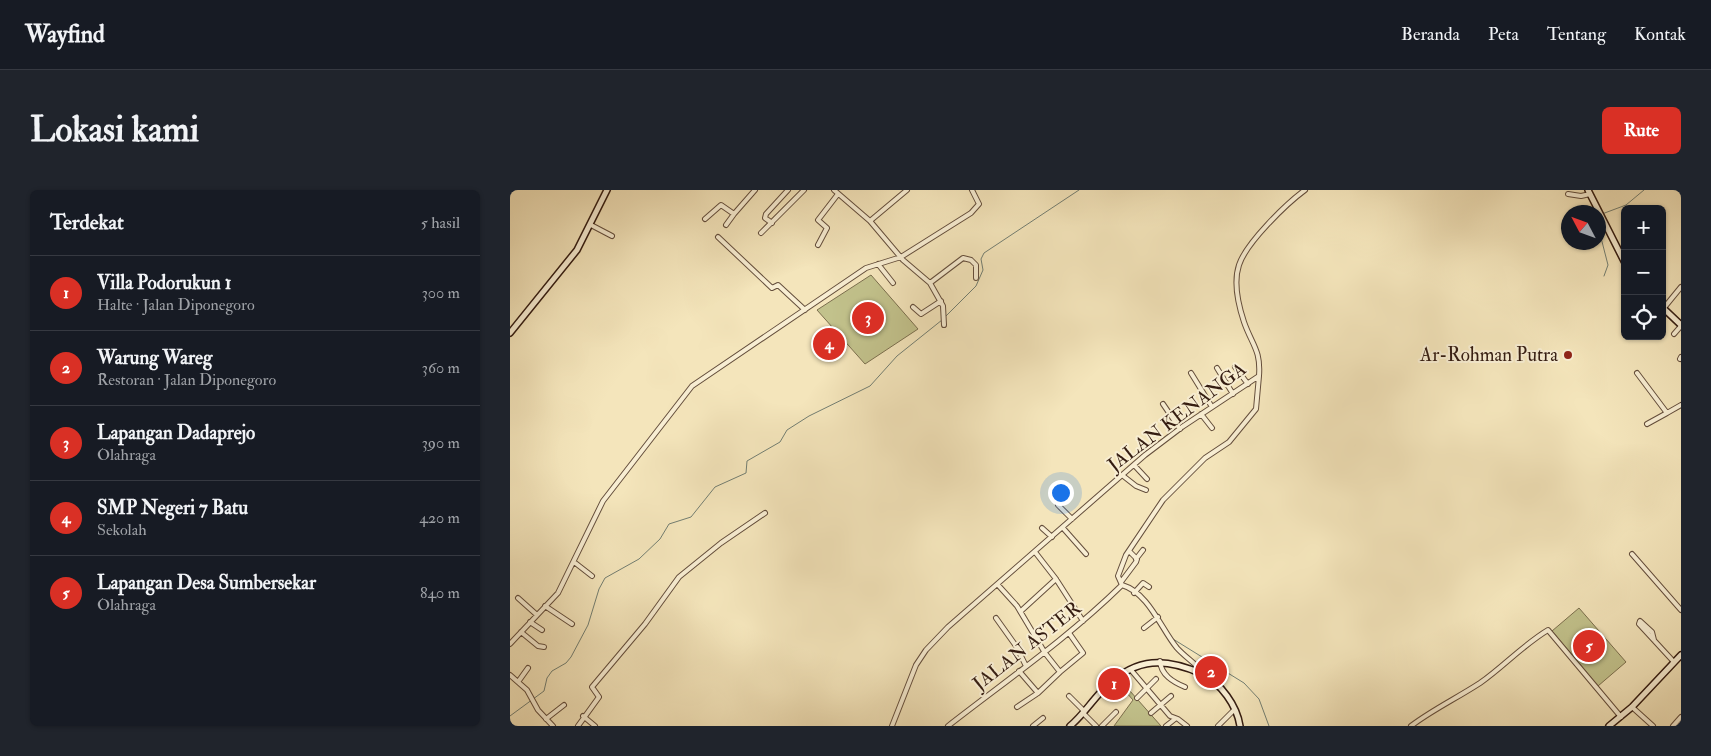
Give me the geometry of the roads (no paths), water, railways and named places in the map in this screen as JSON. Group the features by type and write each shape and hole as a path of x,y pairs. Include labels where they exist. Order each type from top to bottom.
{"main road":[{"path":"510,332 577,250 607,190"},
{"path":"1589,192 1621,255"},
{"path":"1666,311 1681,326"},
{"path":"1608,726 1621,717 1681,655"},
{"path":"1071,726 1111,683 1132,670 1160,661 1182,665 1205,675 1218,685 1234,710 1240,726"}],"street":[{"path":"726,225 755,190"},
{"path":"772,223 765,218 766,214 788,190"},
{"path":"761,234 804,190"},
{"path":"834,190 870,221 901,257 930,283 941,301 945,323"},
{"path":"870,221 907,190"},
{"path":"510,644 558,592 603,501 687,392 722,365 860,272 901,257 971,213 979,204 972,190"},
{"name":"JALAN KENANGA","path":"892,726 916,665 926,650 948,627 1134,464 1180,429 1259,376 1259,355 1246,329 1238,299 1238,272 1242,258 1256,239 1305,190"},
{"path":"1568,194 1581,196 1589,192"},
{"path":"818,245 827,228 818,220 838,194"},
{"path":"705,220 721,205 734,214"},
{"path":"591,225 612,236"},
{"path":"718,237 772,288 778,285 805,310"},
{"path":"930,283 963,258 971,260 976,265 976,278"},
{"path":"878,264 893,283"},
{"path":"1666,304 1681,287"},
{"path":"914,307 921,314 941,301"},
{"path":"1674,334 1681,326"},
{"path":"1235,367 1248,384"},
{"path":"1217,368 1233,394"},
{"path":"1191,373 1212,407"},
{"path":"1637,373 1667,413"},
{"path":"1205,675 1174,645 1158,616 1134,592 1121,584 1118,574 1129,551 1163,500 1205,458 1229,442 1256,409 1259,376"},
{"path":"1163,404 1180,429"},
{"path":"1647,424 1681,405"},
{"path":"1202,414 1212,428"},
{"path":"1134,464 1147,479"},
{"path":"1122,475 1136,486 1146,490"},
{"path":"1058,505 1072,519"},
{"path":"578,726 583,716 599,697 592,687 645,624 673,583 707,553 765,513"},
{"path":"1042,528 1052,537"},
{"path":"1063,528 1086,554"},
{"name":"JALAN ASTER","path":"948,726 1070,633 1121,584 1143,550"},
{"path":"1129,551 1136,559"},
{"path":"1035,552 1056,579 1083,621"},
{"path":"1632,554 1681,610"},
{"path":"574,562 592,576"},
{"path":"1020,611 1056,579"},
{"path":"1134,592 1143,583 1149,587"},
{"path":"998,585 1020,611 1045,653 1060,672"},
{"path":"518,598 537,615"},
{"path":"545,606 572,624"},
{"path":"1144,628 1158,616"},
{"path":"996,618 1016,646 1026,666"},
{"path":"1654,640 1652,632 1642,621 1639,621 1639,624 1674,662"},
{"path":"530,622 542,630"},
{"path":"1410,726 1417,719 1448,704 1480,682 1548,630 1621,717"},
{"path":"521,632 538,646 544,647"},
{"path":"1017,707 1038,693 1083,653 1070,633"},
{"path":"1160,661 1161,669 1167,677 1185,687"},
{"path":"518,682 528,668"},
{"path":"1132,670 1146,690 1160,705 1186,726"},
{"path":"1019,671 1038,693"},
{"path":"510,675 534,699 536,706 553,726"},
{"path":"1137,698 1156,679"},
{"path":"1069,696 1096,726"},
{"path":"1151,713 1171,696"},
{"path":"546,719 564,705"},
{"path":"1632,706 1653,726"},
{"path":"1218,726 1234,710"},
{"path":"1102,726 1116,712"},
{"path":"583,716 594,726"},
{"path":"1673,726 1681,717"},
{"path":"1033,726 1044,718"},
{"path":"1166,726 1175,718"}],"waterway":[{"path":"945,317 976,286 983,270 981,259 984,253 1079,190"},
{"path":"1606,212 1626,205 1644,190"},
{"path":"1604,250 1608,265 1604,276"},
{"path":"510,716 544,691 547,678 552,671 566,663 571,657 588,625 599,589 605,578 639,559 660,539 669,524 691,517 715,487 746,473 747,461 780,442 787,430 809,416 870,386 897,356 942,320"},
{"path":"1173,639 1244,683 1259,699 1269,726"}],"place":[{"name":"Lapangan Dadaprejo","path":"868,318"},
{"name":"SMP Negeri 7 Batu","path":"829,344"},
{"name":"Ar-Rohman Putra","path":"1568,355"},
{"name":"Lapangan Desa Sumbersekar","path":"1589,646"},
{"name":"Warung Wareg","path":"1211,672"},
{"name":"Villa Podorukun 1","path":"1114,684"}]}
